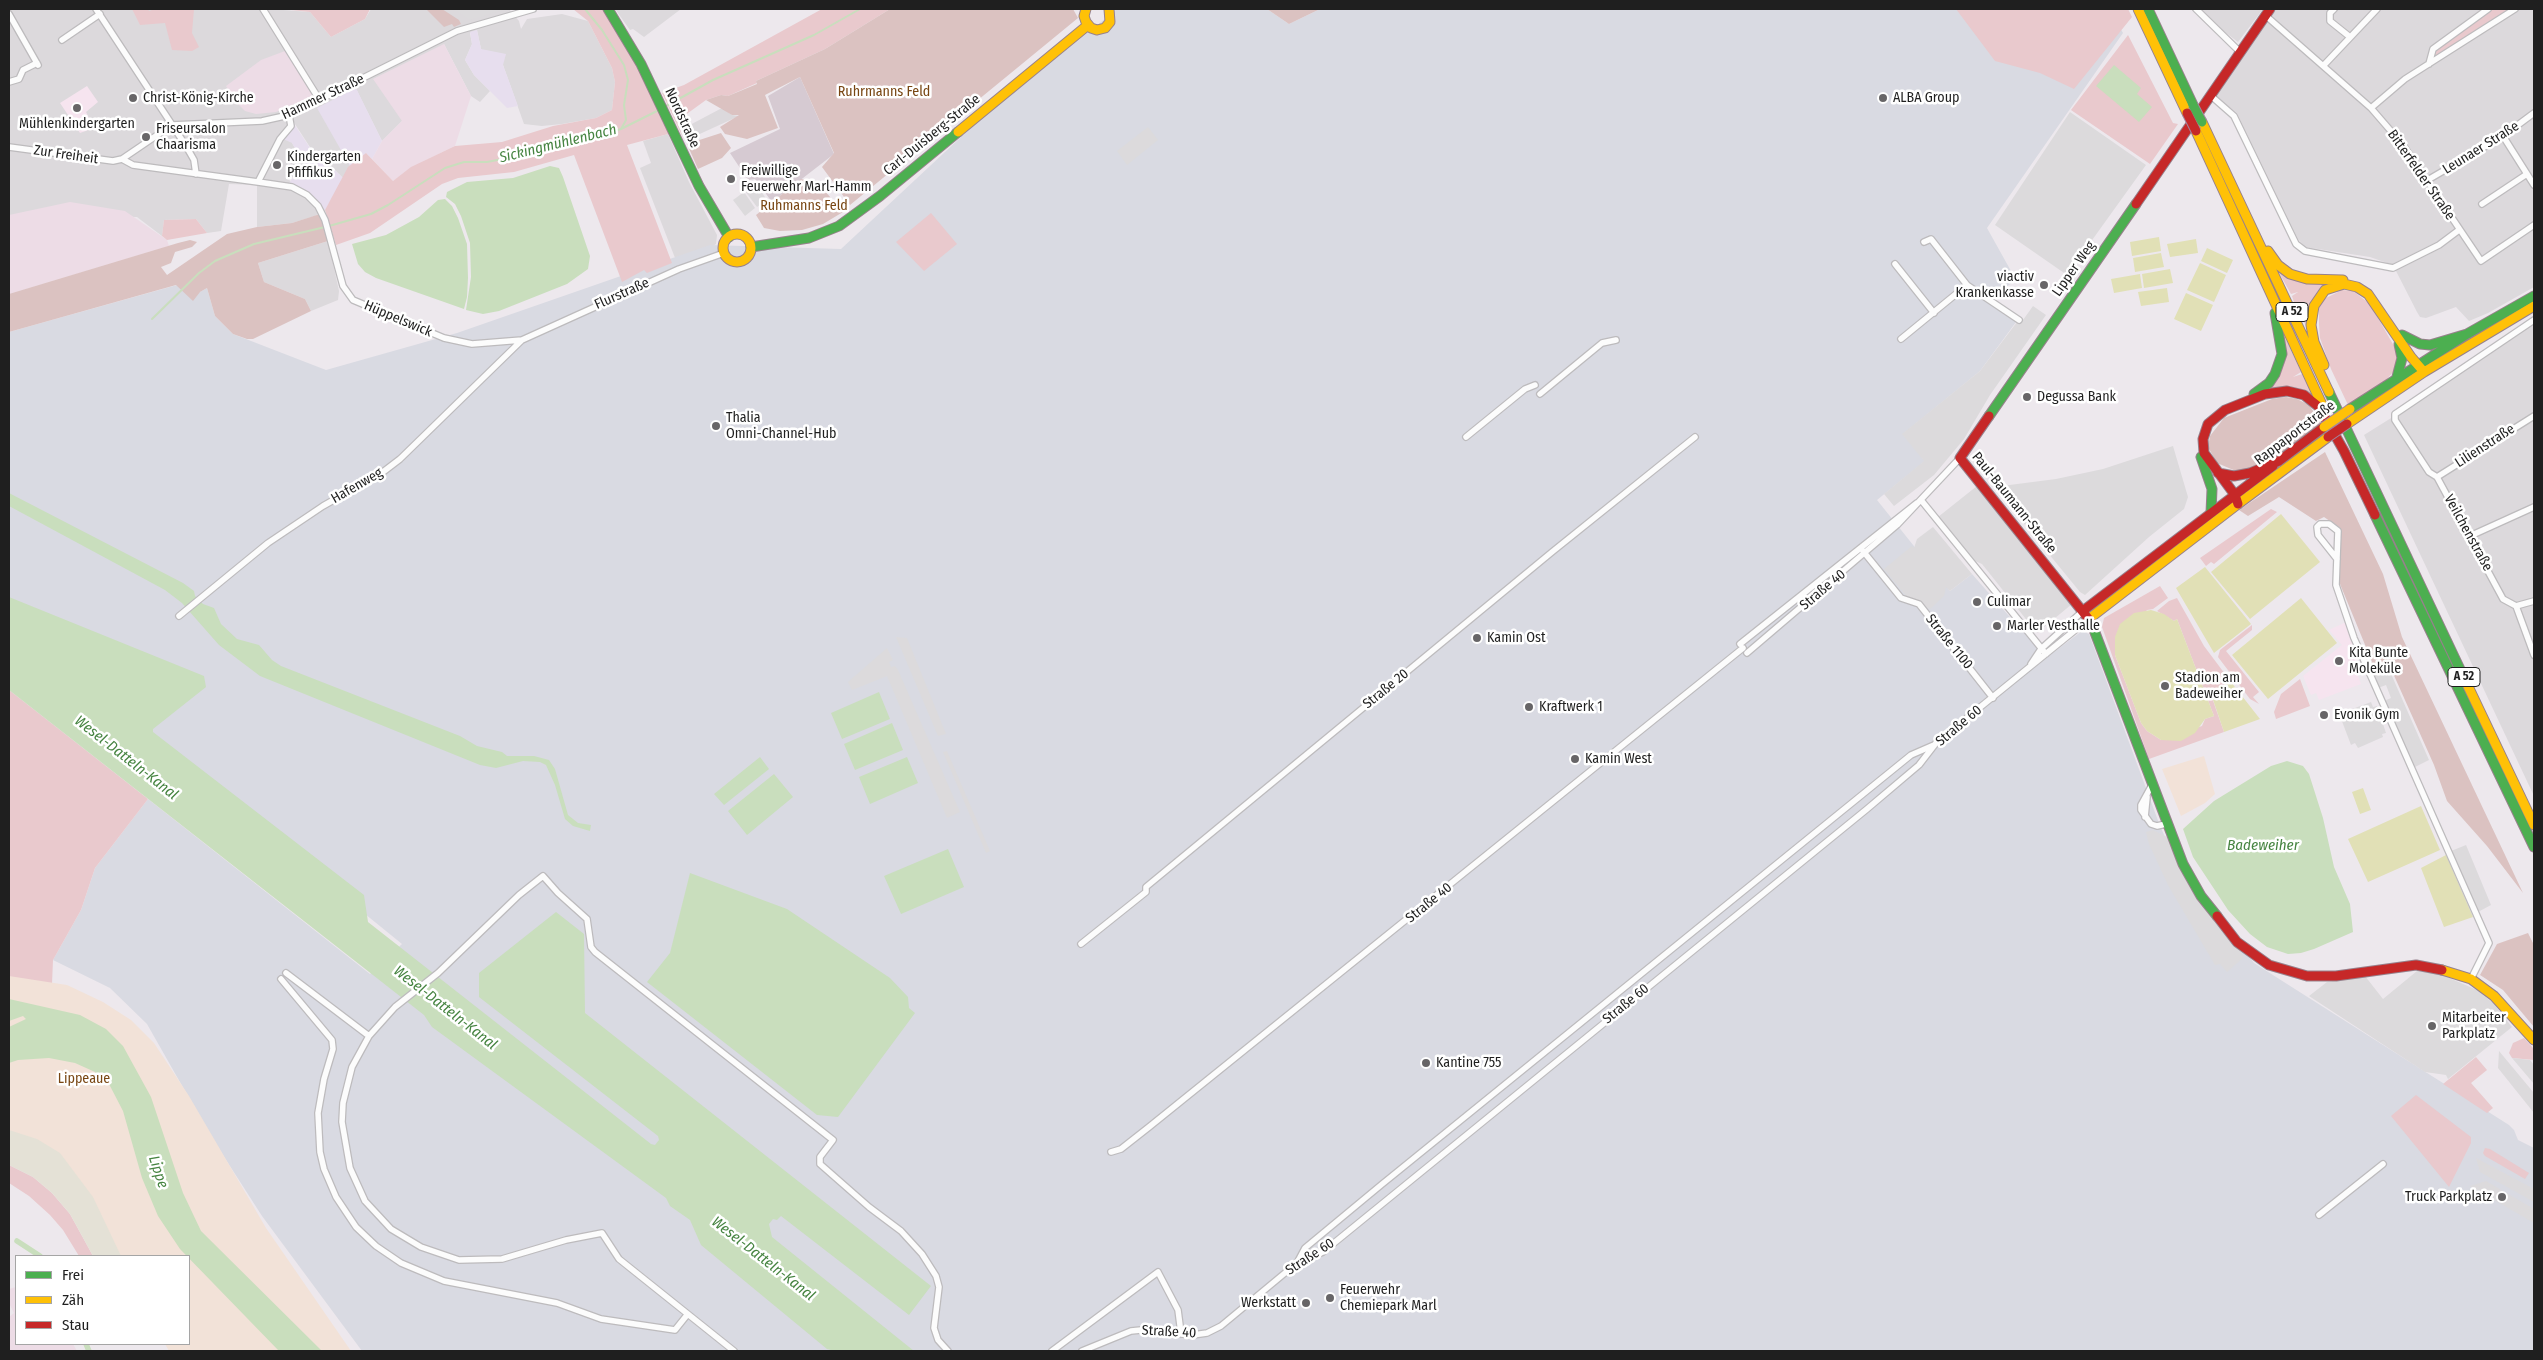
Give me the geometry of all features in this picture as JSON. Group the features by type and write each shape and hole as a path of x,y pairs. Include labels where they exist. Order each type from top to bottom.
{"main road":[{"path":"1086,9 1084,17 1088,25 1095,30 1105,28 1111,18 1109,9"},
{"name":"A 52","path":"2138,9 2344,451 2534,847"},
{"name":"A 52","path":"2148,9 2534,825"},
{"name":"Nordstraße","path":"611,10 657,96 699,186 729,237"},
{"name":"Lipper Weg","path":"1960,458 2239,51 2268,12"},
{"name":"Carl-Duisberg-Straße","path":"751,247 809,238 840,226 880,196 1088,25"},
{"path":"2246,215 2270,254 2284,270 2307,278 2351,281 2374,292 2398,334 2402,358 2397,377"},
{"path":"736,234 743,235 749,240 751,247 749,256 741,262 731,261 724,253 724,244 729,237 736,234"},
{"path":"2211,513 2212,489 2198,450 2198,438 2206,419 2222,406 2252,395 2265,387 2275,374 2282,354 2277,319 2254,256"},
{"path":"2337,409 2335,393 2314,342 2312,325 2314,306 2320,296 2335,285 2344,284 2361,289 2373,300 2424,372"},
{"name":"Rappaportstraße","path":"2090,618 2278,462 2324,427 2419,363 2534,296"},
{"name":"Rappaportstraße","path":"2084,610 2211,513 2424,372 2534,306"},
{"path":"2398,334 2420,344 2442,343 2467,334"},
{"path":"2234,499 2207,459 2203,447 2204,432 2208,424 2225,410 2276,392 2296,392 2312,401 2327,419 2344,451"},
{"name":"Paul-Baumann-Straße","path":"1960,458 2090,618 2150,788 2186,870 2212,911 2241,946 2270,965 2292,973 2315,976 2336,976 2399,966 2428,966 2451,971 2471,980 2494,996 2534,1040"},
{"path":"2203,462 2234,499"},
{"path":"2218,473 2234,476 2250,473 2278,462"}],"street":[{"path":"263,9 320,99"},
{"name":"Hammer Straße","path":"172,125 262,121 288,115 470,26 533,9"},
{"path":"2196,9 2239,51"},
{"path":"2334,9 2330,13 2330,21 2350,37"},
{"path":"2324,65 2377,9"},
{"path":"2429,64 2433,49 2488,9"},
{"path":"2371,108 2404,79 2515,9"},
{"path":"62,40 98,11 194,160 196,174"},
{"name":"Bitterfelder Straße","path":"2268,12 2371,108 2403,145 2481,261 2534,225"},
{"path":"9,14 15,28 37,64 23,70 19,79 9,82"},
{"path":"9,31 15,28"},
{"path":"2210,95 2234,116 2296,244 2305,250 2393,268 2439,245 2459,230"},
{"name":"Leunaer Straße","path":"2426,181 2502,136 2534,113"},
{"path":"258,182 280,139 291,126 288,115"},
{"path":"122,159 172,125"},
{"path":"2502,136 2534,185"},
{"name":"Zur Freiheit","path":"9,147 113,161 122,159 133,165 196,174"},
{"name":"Hüppelswick","path":"196,174 283,185 300,191 318,206 325,220 343,286 353,300 450,340 482,344 522,340"},
{"path":"2482,204 2527,174"},
{"path":"1924,242 1931,239 1967,285 2019,320"},
{"name":"Flurstraße","path":"522,340 679,269 724,253"},
{"path":"1895,264 1934,313"},
{"path":"1901,339 1967,285"},
{"name":"Veilchenstraße","path":"2534,320 2395,414 2395,420 2429,472 2437,477 2503,599 2516,606 2534,655"},
{"name":"Hafenweg","path":"180,616 268,543 323,506 383,472 400,459 522,340"},
{"path":"1540,394 1602,342 1616,340"},
{"path":"1466,437 1525,389 1535,386"},
{"name":"Lilienstraße","path":"2437,477 2534,416"},
{"name":"Straße 20","path":"1081,944 1146,892 1146,887 1552,552 1695,437"},
{"name":"Paul-Baumann-Straße","path":"1895,523 1921,500 1960,458"},
{"path":"1921,500 2044,652"},
{"path":"2470,536 2534,507"},
{"path":"1743,648 1860,548 1895,523"},
{"name":"Straße 40","path":"1111,1152 1121,1149 1149,1127 1743,648 1866,554 1895,523"},
{"path":"2337,559 2318,535 2320,524 2329,524 2338,532 2337,559 2336,585 2354,638 2489,943 2471,980"},
{"name":"Straße 1100","path":"1860,548 1901,598 1919,604 1993,698"},
{"path":"2516,606 2534,601"},
{"path":"2044,652 2084,610"},
{"path":"2044,652 2090,618"},
{"name":"Straße 60","path":"1227,1321 1297,1263 1323,1252 1919,765 1936,743 2028,669 2044,652"},
{"path":"1297,1263 1305,1248 1381,1185 1911,755 1936,743"},
{"path":"2150,788 2141,805 2145,817 2154,826 2166,824"},
{"path":"734,1351 619,1259 602,1233 558,1242 514,1257 474,1262 459,1260 422,1248 391,1229 377,1216 357,1186 344,1145 343,1103 352,1067 369,1036 395,1007 438,973 519,895 543,876 558,893 587,919 591,947 595,952 833,1140 820,1157 820,1164 869,1207 901,1231 922,1254 936,1276 939,1287 934,1328 938,1340 948,1351"},
{"path":"286,973 369,1036"},
{"path":"282,978 332,1040 333,1049 319,1104 318,1132 320,1152 330,1184 344,1210 376,1246 400,1263 444,1281 556,1303 601,1320 675,1330 687,1315"},
{"path":"2319,1215 2383,1164"},
{"path":"1052,1351 1158,1272 1178,1310 1181,1333"},
{"name":"Straße 40","path":"1082,1351 1131,1331 1207,1333 1227,1321"}],"shaded area":[{"path":"9,9 261,9 263,14 271,9 310,12 331,37 365,19 371,9 509,9 519,21 521,29 527,19 562,14 588,21 612,68 615,82 612,110 596,118 562,124 542,126 524,124 503,65 481,49 477,30 470,33 472,44 465,60 474,75 490,91 480,102 471,96 444,44 402,121 382,141 356,89 350,166 352,164 357,192 325,160 321,164 293,121 292,143 305,165 289,180 309,194 325,210 315,216 292,223 257,227 257,185 229,184 221,231 207,233 196,219 164,220 162,236 137,217 9,215"},
{"path":"132,9 148,9 149,11 155,9 194,9 192,33 199,47 192,51 172,50 165,23 140,25"},
{"path":"282,9 370,9 365,19 331,37 310,12"},
{"path":"453,9 505,9 470,20"},
{"path":"573,9 605,10 629,48 671,131 671,138 668,134 627,145 672,263 647,273 644,270 622,282 574,155 514,172 458,178 442,184 370,233 336,245 325,210 348,167 366,153 393,181 411,167 455,146 502,142 553,126 596,118 612,110 615,82 612,68 588,21"},
{"path":"615,9 681,9 644,37 633,29 630,30"},
{"path":"822,9 890,9 825,49 756,81 757,83 728,96 721,95 706,100 677,121 684,140 662,93 684,85"},
{"path":"1117,9 1267,9 1289,24 1320,9 2110,9 2123,33 1987,228 2016,280 1992,297 2019,318 1980,371 1903,434 1925,461 1877,500 1950,591 1972,574 2046,658 2082,631 2089,634 2160,826 2178,865 2254,963 2509,1125 2514,1130 2518,1140 2534,1148 2534,1351 362,1351 262,1216 210,1135 147,1024 110,988 53,960 81,910 95,868 148,799 370,974 402,944 9,625 9,332 177,285 200,292 207,288 215,316 233,334 326,370 457,333 710,245 841,249 975,124"},
{"path":"1956,9 2128,9 2132,17 2074,89 2040,73 1995,61"},
{"path":"2200,9 2263,9 2238,42 2218,27"},
{"path":"2276,9 2534,9 2534,287 2488,313 2469,321 2456,307 2426,318 2420,317 2396,271 2390,264 2370,257 2305,247 2298,239 2237,113 2216,96 2231,71"},
{"path":"2492,9 2511,9 2434,57 2434,52"},
{"path":"477,30 481,49 506,54 503,65 518,106 507,108 474,75 465,60 472,44 470,32"},
{"path":"2128,35 2173,123 2178,124 2150,164 2071,110"},
{"path":"444,44 471,96 455,146 422,162 393,181 372,159 382,141 402,121 373,79"},
{"path":"285,51 314,96 276,112 256,114 245,111 235,101 226,86 261,60"},
{"path":"800,77 834,154 772,202 755,179 748,180 730,153 780,129 768,96"},
{"name":"Mühlenkindergarten","path":"87,86 98,102 86,112 94,128 80,133 60,103"},
{"path":"356,88 382,141 372,159 366,153 350,166 317,108"},
{"path":"722,108 732,115 739,116 691,138 686,127"},
{"path":"2070,112 2146,165 2067,275 1995,225"},
{"path":"292,121 320,163 324,160 344,179 325,210 309,194 288,184 305,165 292,143 283,139"},
{"path":"1148,127 1158,140 1127,165 1117,151"},
{"path":"668,134 689,182 717,235 716,244 712,247 677,263 640,168 651,163 643,141"},
{"path":"756,184 767,200 757,207 745,191"},
{"path":"744,192 755,208 745,216 733,200"},
{"path":"70,202 125,211 167,240 169,246 10,294 9,215"},
{"path":"931,213 957,244 924,271 896,242"},
{"path":"196,219 207,233 167,240 162,236 164,220"},
{"path":"2159,237 2161,251 2132,256 2130,242"},
{"path":"2196,239 2198,253 2170,257 2167,244"},
{"path":"328,241 339,291 338,300 311,311 305,299 264,282 258,263"},
{"path":"2207,248 2233,260 2227,273 2201,261"},
{"path":"2161,253 2164,267 2135,272 2133,258"},
{"path":"2200,263 2226,275 2214,302 2187,290"},
{"path":"2170,269 2173,283 2144,288 2142,274"},
{"path":"2277,269 2339,281 2313,301 2312,338 2292,296 2298,292 2291,294"},
{"path":"2140,274 2142,288 2114,293 2111,279"},
{"path":"2167,288 2169,302 2141,306 2138,292"},
{"path":"2342,290 2353,291 2370,304 2398,353 2396,369 2386,380 2348,405 2331,369 2320,338 2319,324 2319,308 2324,299"},
{"path":"2186,293 2213,305 2201,331 2174,319"},
{"path":"2033,306 2046,315 1990,395 1964,439 1934,475 1894,506 1884,494 1924,461 1902,434 1980,371 2020,318 2023,320"},
{"path":"2534,320 2534,796 2364,435 2439,388"},
{"path":"2284,335 2301,372 2293,377 2302,374 2314,398 2269,391"},
{"path":"2173,446 2188,497 2184,509 2149,537 2085,595 2080,592 1994,487 2056,479 2103,469"},
{"path":"1977,486 2072,604 2037,633 1982,564 1975,561 1938,517"},
{"path":"2271,509 2277,512 2214,564 2211,562 2206,566 2200,558"},
{"path":"2281,514 2320,562 2250,619 2211,572"},
{"path":"1933,527 1972,574 1950,591 1946,587 1944,596 1930,609 1907,597 1884,569 1912,546 1914,548 1917,539"},
{"path":"2205,567 2251,624 2214,653 2176,588"},
{"path":"2160,586 2168,598 2153,609 2147,610 2115,655 2141,723 2147,731 2161,740 2202,726 2205,719 2214,716 2177,619 2174,621 2157,611 2169,601 2177,598 2204,646 2231,682 2210,692 2224,732 2149,759 2102,627 2104,618"},
{"path":"2301,598 2337,643 2268,699 2232,655"},
{"name":"Stadion am Badeweiher","path":"2151,610 2164,614 2174,621 2177,619 2214,716 2205,719 2195,733 2181,741 2161,740 2147,731 2141,723 2115,655 2115,637 2120,624 2134,613"},
{"name":"Kita Bunte Moleküle","path":"2346,622 2360,659 2353,662 2361,684 2319,700 2316,693 2311,695 2303,676 2342,645 2329,630"},
{"path":"2252,625 2252,630 2226,651 2259,692 2253,697 2259,704 2250,699 2218,657 2220,650"},
{"path":"896,637 907,638 946,734 938,736"},
{"path":"887,648 893,660 889,662 891,667 895,666 898,670 960,812 947,818 887,676 852,690 848,682"},
{"path":"2388,667 2429,760 2413,768 2384,701 2391,698 2386,685 2378,688 2372,674"},
{"path":"2300,679 2310,706 2276,719 2274,712 2281,694"},
{"path":"2231,682 2260,719 2224,732 2210,691"},
{"path":"9,690 148,799 95,868 81,910 53,960 51,1008 9,999"},
{"path":"2371,702 2373,707 2377,706 2386,733 2382,734 2383,737 2358,748 2355,743 2351,745 2340,716 2348,714 2347,711"},
{"path":"947,751 990,851 986,853 943,752"},
{"path":"2363,788 2371,810 2360,814 2352,792"},
{"path":"2421,806 2440,850 2368,882 2348,839"},
{"path":"2153,830 2167,837 2189,883 2244,957 2227,972 2220,964 2215,965 2168,885 2149,844 2146,832"},
{"path":"2466,845 2491,905 2478,912 2451,851"},
{"path":"2446,855 2473,917 2444,927 2421,868"},
{"name":"Mitarbeiter Parkplatz","path":"2417,971 2440,974 2477,990 2493,1003 2512,1027 2448,1079 2446,1075 2425,1072 2309,996 2327,982 2365,976 2383,999"},
{"path":"2524,1038 2534,1049 2534,1060 2512,1058 2509,1053 2513,1043"},
{"path":"2499,1051 2534,1093 2534,1113 2498,1068"},
{"path":"2476,1057 2487,1070 2471,1083 2493,1108 2487,1113 2443,1084"},
{"path":"2512,1058 2530,1060 2534,1065 2534,1084"},
{"path":"9,1063 186,1255 92,1255 70,1214 52,1193 33,1177 9,1165"},
{"path":"2416,1095 2471,1137 2471,1143 2449,1187 2391,1116"},
{"path":"2485,1148 2490,1149 2529,1173 2525,1179 2485,1156 2483,1153"},
{"name":"Truck Parkplatz","path":"2476,1158 2534,1189 2534,1202 2480,1172"},
{"path":"9,1165 33,1177 52,1193 70,1214 92,1255 78,1255 63,1230 50,1215 29,1196 9,1183"},
{"name":"Truck Parkplatz","path":"2486,1181 2534,1209 2534,1223 2470,1186"},
{"path":"15,1287 15,1345 74,1345 77,1351 9,1351 9,1317 14,1313 9,1303 9,1289"}],"green space":[{"path":"426,9 442,9 459,20 461,24 454,27 452,24 444,27"},
{"name":"Ruhrmanns Feld","path":"890,9 1073,9 1078,18 850,205 822,167 834,153 800,77 765,95 778,128 747,139 725,134 720,127 739,115 732,115 706,100 721,95 728,96 757,84 756,81 825,49"},
{"path":"1267,9 1320,9 1289,24"},
{"path":"721,133 731,148 722,158 698,169 687,144"},
{"name":"Ruhmanns Feld","path":"801,179 818,183 843,212 823,224 802,230 780,231 764,228 756,215"},
{"path":"320,214 328,241 258,263 264,282 305,299 311,311 253,339 233,334 215,316 207,288 200,292 193,301 176,285 9,332 9,294 178,243 190,240 197,242 192,247 175,252 171,263 161,267 167,275 227,234 257,227 292,223"},
{"path":"2286,397 2297,399 2309,405 2322,424 2278,456 2256,468 2236,471 2217,463 2208,447 2210,436 2224,418 2272,399"},
{"path":"2325,452 2383,574 2402,637 2523,893 2487,846 2447,801 2434,765 2388,662 2375,669 2340,584 2340,528 2324,517 2316,521 2279,497 2248,516 2239,510"},
{"path":"2204,756 2215,794 2205,803 2181,816 2162,769"},
{"path":"2528,933 2534,945 2534,1027 2503,990 2480,975 2497,944"},
{"name":"Lippeaue","path":"9,976 67,985 103,1002 131,1020 154,1043 189,1096 266,1228 351,1351 169,1351 166,1345 190,1345 190,1255 121,1255 93,1197 60,1153 37,1139 9,1130"}],"water":[{"path":"2114,65 2141,88 2137,94 2152,107 2139,122 2096,86"},
{"path":"550,166 559,168 563,177 590,256 588,269 567,284 499,311 483,314 466,310 471,277 470,243 455,204 446,197 447,192 467,182 513,178"},
{"path":"445,199 452,206 458,218 467,244 468,278 464,309 376,278 365,272 358,264 352,244 386,235 419,217 438,200"},
{"path":"9,493 183,583 194,591 195,596 203,604 214,608 221,624 237,639 259,645 272,660 281,666 460,736 477,746 502,752 507,756 534,756 549,760 555,769 568,815 578,823 591,825 590,831 573,826 565,819 555,785 546,765 540,762 523,761 496,768 480,765 260,676 219,645 182,603 165,590 9,506"},
{"name":"Wesel-Datteln-Kanal","path":"9,597 204,676 206,687 153,729 153,732 364,895 368,922 651,1144 655,1145 659,1140 658,1136 479,997 479,973 556,912 584,934 585,1013 931,1286 909,1315 781,1216 777,1220 773,1219 769,1224 772,1237 914,1351 835,1351 827,1349 701,1245 690,1220 670,1206 666,1198 432,1027 424,1015 9,690"},
{"path":"879,692 890,719 842,739 831,713"},
{"path":"892,723 903,750 855,770 844,744"},
{"path":"760,757 769,769 724,805 714,794"},
{"path":"907,757 918,783 870,804 859,777"},
{"name":"Badeweiher","path":"2287,761 2303,766 2309,774 2323,818 2334,867 2350,904 2353,932 2314,949 2288,954 2267,947 2250,934 2228,910 2193,857 2183,829 2214,801 2271,766"},
{"path":"774,774 793,797 747,835 728,811"},
{"path":"948,849 964,887 901,914 884,876"},
{"path":"690,873 787,909 890,978 908,997 909,1008 915,1013 838,1117 817,1115 647,982 670,953"},
{"name":"Lippe","path":"9,999 80,1015 106,1029 123,1046 151,1097 183,1193 201,1231 322,1351 279,1351 190,1259 190,1255 186,1255 180,1249 158,1216 142,1178 123,1111 109,1084 95,1072 75,1063 49,1058 18,1060 9,1063 9,1027 26,1019 23,1016 9,1021"}],"waterway":[{"path":"585,9 602,30 624,65 628,80 624,105 626,120 621,129"},
{"name":"Sickingmühlenbach","path":"666,106 713,80 814,35 860,9"},
{"name":"Sickingmühlenbach","path":"329,226 371,214 445,168 464,162 487,162 518,156 548,146 578,142 621,129 659,110"},
{"name":"Sickingmühlenbach","path":"152,319 199,273 215,261 254,244 325,227"},
{"path":"17,1241 38,1255"},
{"path":"86,1345 89,1351"}],"traffic: fast":[{"path":"608,9 641,64 699,186 729,237"},
{"path":"2148,9 2193,105"},
{"path":"2193,105 2202,122"},
{"path":"751,247 809,238 839,226 880,196 958,132"},
{"path":"1989,416 2136,204"},
{"path":"2350,409 2467,334 2534,296"},
{"path":"2254,394 2269,383 2275,374 2282,354 2275,313"},
{"path":"2402,335 2420,344 2430,345 2467,334"},
{"path":"2397,377 2402,358 2399,344"},
{"path":"2329,392 2466,682"},
{"path":"2201,457 2212,489 2211,513"},
{"path":"2375,515 2534,847"},
{"path":"2091,622 2183,864 2201,896 2217,916"}],"traffic: slow":[{"path":"1086,9 1084,16 1086,22 1091,28 1097,30 1105,28 1110,22 1109,9"},
{"path":"2138,9 2187,113"},
{"path":"958,132 1088,25"},
{"path":"2202,122 2329,392"},
{"path":"2196,131 2324,409"},
{"path":"737,234 747,238 751,248 747,258 737,262 727,258 723,248 727,238 737,234"},
{"path":"2268,251 2278,265 2290,274 2307,279 2343,280"},
{"path":"2324,365 2314,342 2311,325 2314,306 2325,290 2344,284 2357,287 2368,294 2411,357 2424,372"},
{"path":"2347,424 2424,372 2534,306"},
{"path":"2324,427 2350,409"},
{"path":"2238,504 2328,437"},
{"path":"2090,618 2238,504"},
{"path":"2466,682 2534,825"},
{"path":"2442,970 2471,979 2494,996 2534,1040"}],"traffic: jam":[{"path":"2136,204 2270,9"},
{"path":"2187,113 2196,131"},
{"path":"2238,504 2235,495 2204,453 2203,439 2208,424 2225,410 2265,394 2287,391 2304,395 2319,407 2344,451 2375,515"},
{"path":"1989,416 1960,458 2091,622"},
{"path":"2328,437 2347,424"},
{"path":"2279,461 2324,427"},
{"path":"2218,473 2234,476 2250,473 2279,461"},
{"path":"2084,610 2273,466"},
{"path":"2217,916 2237,942 2269,965 2307,976 2336,976 2416,965 2442,970"}],"place":[{"name":"Christ-König-Kirche","path":"133,98"},
{"name":"ALBA Group","path":"1883,98"},
{"name":"Mühlenkindergarten","path":"77,108"},
{"name":"Friseursalon Chaarisma","path":"146,137"},
{"name":"Kindergarten Pfiffikus","path":"277,165"},
{"name":"Freiwillige Feuerwehr Marl-Hamm","path":"731,179"},
{"name":"viactiv Krankenkasse","path":"2044,285"},
{"name":"Degussa Bank","path":"2027,397"},
{"name":"Thalia Omni-Channel-Hub","path":"716,426"},
{"name":"Culimar","path":"1977,602"},
{"name":"Marler Vesthalle","path":"1997,626"},
{"name":"Kamin Ost","path":"1477,638"},
{"name":"Kita Bunte Moleküle","path":"2339,661"},
{"name":"Stadion am Badeweiher","path":"2165,686"},
{"name":"Kraftwerk 1","path":"1529,707"},
{"name":"Evonik Gym","path":"2324,715"},
{"name":"Kamin West","path":"1575,759"},
{"name":"Mitarbeiter Parkplatz","path":"2432,1026"},
{"name":"Kantine 755","path":"1426,1063"},
{"name":"Truck Parkplatz","path":"2502,1197"},
{"name":"Feuerwehr Chemiepark Marl","path":"1330,1298"},
{"name":"Werkstatt","path":"1306,1303"}]}
